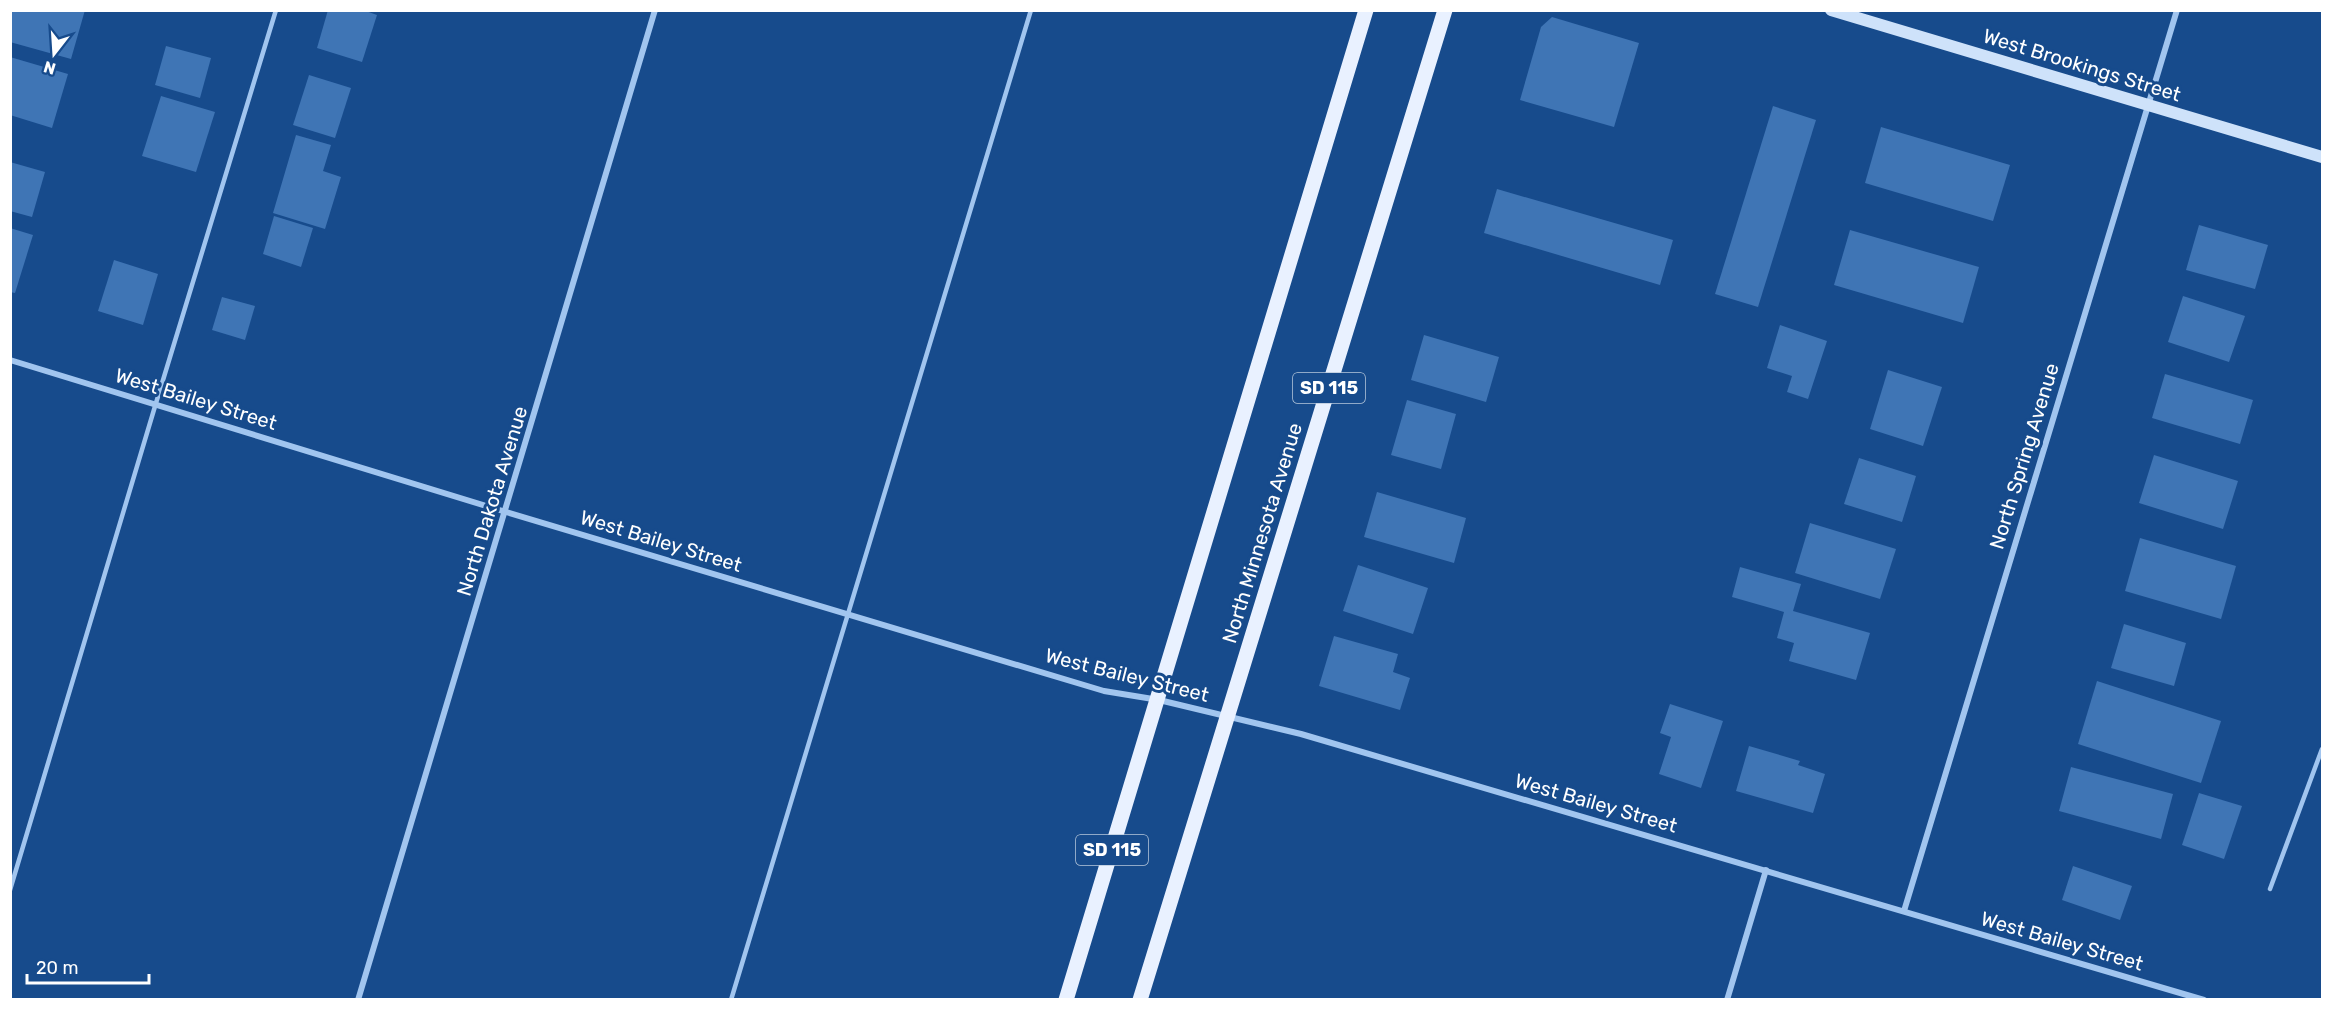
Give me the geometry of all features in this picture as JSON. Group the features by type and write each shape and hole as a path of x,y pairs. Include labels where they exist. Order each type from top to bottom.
{"main road":[{"name":"SD 115","path":"1066,999 1159,700 1366,10"},
{"name":"North Minnesota Avenue","path":"1140,999 1445,10"}],"street":[{"name":"North Dakota Avenue","path":"358,999 655,10"},
{"name":"West Brookings Street","path":"1831,10 2322,157"},
{"name":"North Spring Avenue","path":"1904,911 2176,10"},
{"name":"West Bailey Street","path":"10,360 506,512 1104,691 1159,700 1301,734 2204,999"},
{"path":"1727,999 1766,870"}],"lane":[{"path":"10,890 276,10"},
{"path":"730,999 1031,10"},
{"path":"2270,889 2322,749"}],"building":[{"path":"10,10 85,10 71,59 10,42"},
{"path":"328,10 363,10 377,15 362,62 317,48"},
{"path":"1552,17 1639,43 1614,127 1520,100 1541,27"},
{"path":"166,46 211,58 200,98 155,85"},
{"path":"10,57 68,74 52,128 10,115"},
{"path":"309,75 351,88 335,138 293,125"},
{"path":"161,96 215,112 196,172 142,156"},
{"path":"1773,106 1816,120 1758,307 1715,294"},
{"path":"1881,127 2010,165 1993,221 1865,183"},
{"path":"296,135 331,145 323,171 341,177 325,229 273,213"},
{"path":"10,162 45,172 32,217 10,211"},
{"path":"1497,189 1673,240 1660,285 1484,233"},
{"path":"274,216 313,228 301,267 263,254"},
{"path":"2199,225 2268,245 2255,289 2186,270"},
{"path":"10,228 33,235 15,293 10,292"},
{"path":"1850,230 1979,267 1963,323 1834,285"},
{"path":"114,260 158,274 143,325 98,311"},
{"path":"2183,296 2245,316 2229,362 2168,342"},
{"path":"222,297 255,306 245,340 212,330"},
{"path":"1780,325 1827,341 1808,399 1787,392 1792,376 1767,368"},
{"path":"1424,335 1499,357 1486,402 1411,380"},
{"path":"1888,370 1942,387 1923,446 1870,429"},
{"path":"2165,374 2253,400 2240,444 2152,418"},
{"path":"1407,400 1456,414 1441,469 1391,455"},
{"path":"2154,455 2238,481 2223,529 2139,503"},
{"path":"1859,458 1916,476 1902,522 1844,504"},
{"path":"1377,492 1466,518 1454,563 1364,537"},
{"path":"1810,523 1896,549 1880,599 1795,573"},
{"path":"2140,538 2236,566 2221,619 2125,591"},
{"path":"1358,565 1428,588 1413,634 1343,611"},
{"path":"1740,567 1801,584 1793,611 1870,633 1856,680 1789,661 1794,643 1777,638 1784,612 1732,597"},
{"path":"2124,624 2186,643 2174,686 2111,668"},
{"path":"1334,636 1398,654 1393,672 1410,678 1400,710 1319,686"},
{"path":"2097,681 2221,721 2201,783 2078,744"},
{"path":"1670,704 1723,721 1701,788 1659,774 1671,737 1660,733"},
{"path":"1749,746 1800,761 1798,765 1825,774 1813,813 1736,791"},
{"path":"2071,767 2173,794 2161,839 2059,811"},
{"path":"2199,793 2242,806 2224,859 2182,845"},
{"path":"2073,866 2132,886 2120,920 2062,900"}]}
